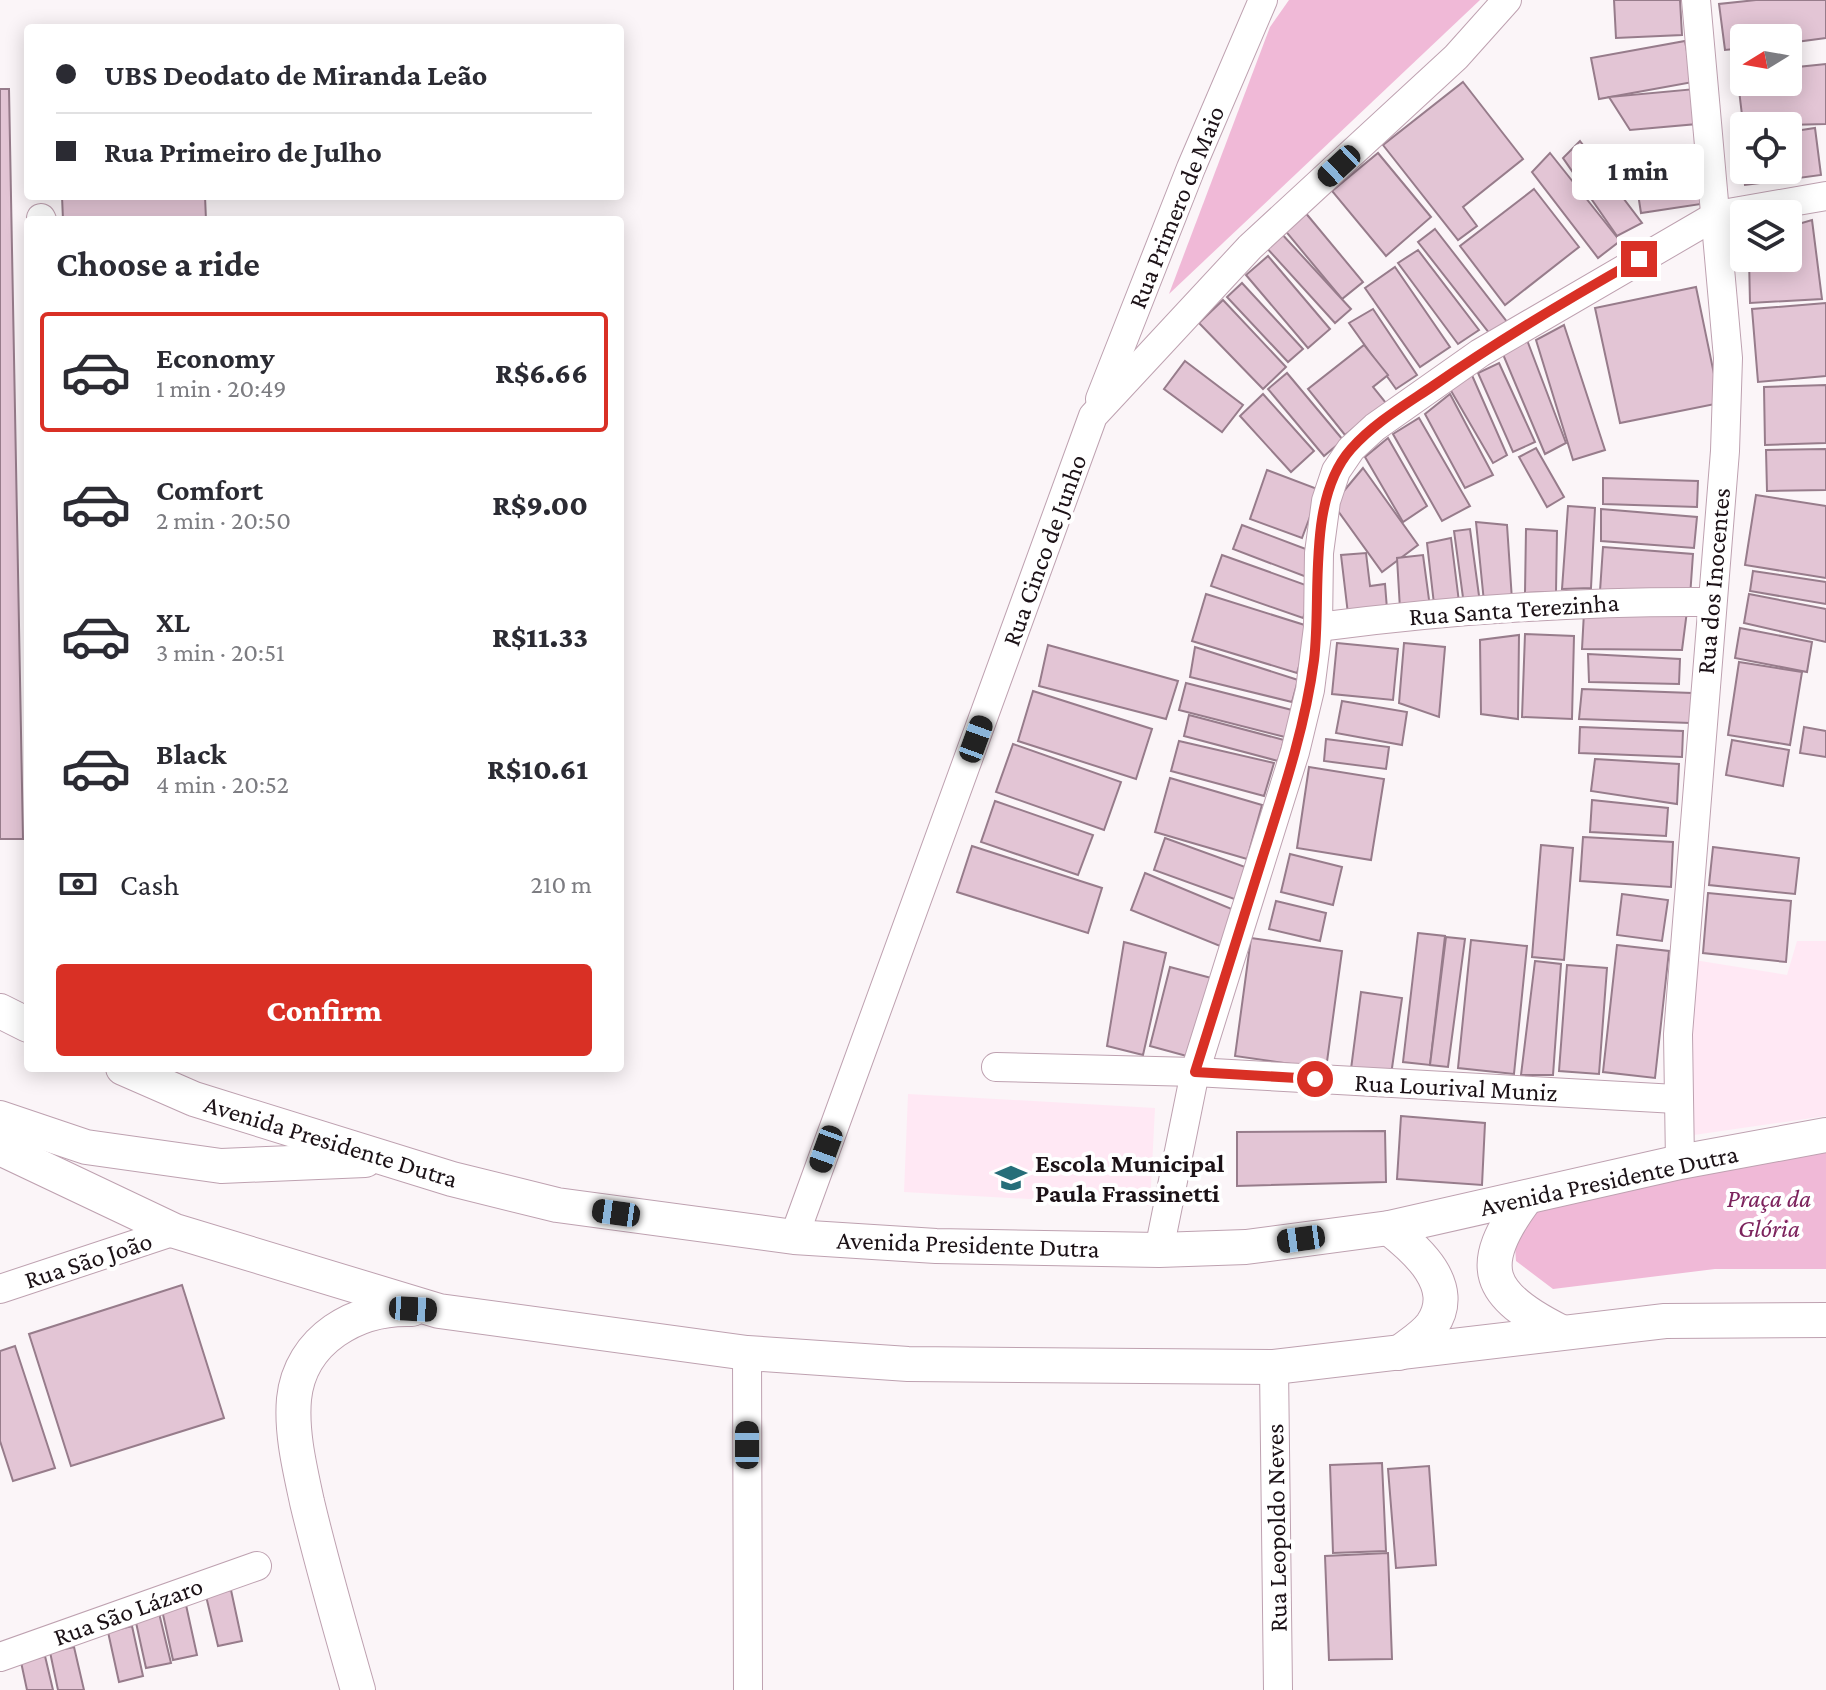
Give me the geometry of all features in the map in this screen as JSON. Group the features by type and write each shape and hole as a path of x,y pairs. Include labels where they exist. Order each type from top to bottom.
{"street":[{"name":"Rua Primero de Maio","path":"1093,416 1191,168 1263,0"},
{"name":"Rua Cinco de Junho","path":"794,1237 1093,416 1250,247 1456,57 1507,0"},
{"name":"Rua dos Inocentes","path":"1680,1162 1676,1099 1679,1018 1710,602 1725,451 1728,358 1696,0"},
{"path":"1159,1250 1195,1072 1295,752 1310,690 1318,627 1319,553 1326,501 1336,471 1351,449 1375,427 1480,353 1717,215 1826,196"},
{"name":"Rua Santa Terezinha","path":"1318,627 1491,608 1600,602 1710,602"},
{"path":"0,1011 24,1023"},
{"name":"Rua Lourival Muniz","path":"996,1067 1195,1072 1676,1099"},
{"name":"Avenida Presidente Dutra","path":"132,1072 194,1099 452,1179 557,1205 794,1237 936,1246 1159,1250 1246,1247 1389,1228 1680,1162 1826,1135"},
{"path":"0,1118 86,1147 221,1166 387,1158"},
{"path":"0,1148 175,1231 439,1311"},
{"path":"1526,1198 1505,1227 1496,1247 1498,1284 1509,1302 1526,1315 1561,1332"},
{"path":"1389,1228 1419,1252 1439,1288 1440,1302 1432,1325 1398,1354"},
{"name":"Rua São João","path":"0,1289 175,1231"},
{"path":"358,1690 318,1551 300,1468 294,1398 306,1361 332,1332 358,1315 387,1308 439,1311 747,1353 908,1364 1274,1367 1665,1321 1826,1320"},
{"path":"747,1353 748,1690"},
{"name":"Rua Leopoldo Neves","path":"1274,1367 1278,1690"},
{"name":"Rua São Lázaro","path":"0,1657 257,1566"}],"shaded area":[{"path":"1797,941 1826,941 1826,1116 1694,1135 1688,959 1787,975"},
{"path":"908,1094 1155,1108 1150,1206 904,1192"}],"green space":[{"path":"1289,0 1480,0 1169,294 1270,27"},
{"name":"Praça da Glória","path":"1826,1144 1826,1269 1715,1269 1553,1289 1516,1261 1514,1232 1539,1202"}],"building":[{"path":"1614,0 1680,0 1682,35 1616,38"},
{"path":"1756,0 1826,0 1826,38 1802,41 1802,24 1730,24 1730,49 1725,50 1719,4"},
{"path":"1685,41 1693,82 1599,99 1591,58"},
{"path":"1826,64 1826,124 1802,125 1802,112 1742,112 1740,96 1802,96 1802,67"},
{"path":"1463,82 1523,159 1463,207 1477,226 1458,240 1383,145"},
{"path":"0,89 9,89 23,839 0,839"},
{"path":"1695,89 1697,124 1630,130 1609,97"},
{"path":"1815,128 1821,175 1802,178 1802,130"},
{"path":"1580,141 1642,223 1617,236 1563,158"},
{"path":"1693,146 1701,204 1641,213 1632,155"},
{"path":"1378,153 1431,217 1386,256 1332,191"},
{"path":"1550,153 1620,241 1598,258 1532,172"},
{"path":"1534,189 1579,247 1505,305 1460,246"},
{"path":"62,200 205,200 206,216 63,216"},
{"path":"1304,211 1363,282 1342,299 1283,228"},
{"path":"1812,220 1822,299 1750,303 1749,272 1802,272 1802,223"},
{"path":"1435,229 1511,327 1490,334 1418,242"},
{"path":"1280,232 1351,309 1335,323 1265,246"},
{"path":"1418,250 1479,330 1458,344 1398,263"},
{"path":"1268,256 1330,329 1308,348 1246,275"},
{"path":"1395,267 1450,347 1420,367 1365,288"},
{"path":"1242,283 1303,349 1288,362 1227,297"},
{"path":"1696,287 1720,403 1620,423 1595,308"},
{"path":"1223,300 1286,367 1263,389 1199,323"},
{"path":"1826,303 1826,376 1758,382 1752,309"},
{"path":"1373,309 1417,375 1396,389 1349,323"},
{"path":"1564,325 1605,450 1573,460 1536,340"},
{"path":"1527,340 1566,443 1545,454 1502,352"},
{"path":"1364,345 1388,375 1373,387 1386,403 1345,435 1308,389"},
{"path":"1185,361 1243,405 1222,432 1164,389"},
{"path":"1499,363 1535,442 1513,452 1478,373"},
{"path":"1287,373 1343,440 1324,456 1268,389"},
{"path":"1471,373 1507,455 1493,463 1450,389"},
{"path":"1826,385 1826,443 1765,445 1764,387"},
{"path":"1263,394 1314,451 1291,472 1240,416"},
{"path":"1450,394 1493,475 1465,488 1425,414"},
{"path":"1419,418 1470,506 1442,521 1393,434"},
{"path":"1388,438 1427,506 1403,522 1365,457"},
{"path":"1536,448 1564,497 1547,507 1519,457"},
{"path":"1826,449 1826,490 1767,491 1766,450"},
{"path":"1363,468 1418,545 1382,572 1333,504"},
{"path":"1267,470 1320,490 1302,538 1250,519"},
{"path":"1603,478 1698,481 1697,507 1603,504"},
{"path":"1756,495 1826,506 1826,578 1745,565"},
{"path":"1568,506 1595,508 1591,588 1562,589"},
{"path":"1601,509 1697,517 1694,548 1601,541"},
{"path":"1476,522 1507,525 1512,600 1484,602"},
{"path":"1242,525 1311,551 1312,579 1233,549"},
{"path":"1470,529 1480,603 1464,605 1454,531"},
{"path":"1526,529 1557,531 1556,592 1525,593"},
{"path":"1451,538 1459,602 1434,604 1427,543"},
{"path":"1603,547 1693,554 1690,597 1600,591"},
{"path":"1366,553 1370,586 1385,584 1387,609 1348,614 1341,555"},
{"path":"1222,555 1314,588 1303,618 1211,586"},
{"path":"1423,555 1430,607 1400,609 1397,558"},
{"path":"1753,571 1826,582 1826,604 1750,591"},
{"path":"1206,594 1311,627 1297,673 1192,641"},
{"path":"1749,594 1826,609 1826,642 1744,623"},
{"path":"1687,611 1682,650 1582,649 1584,612"},
{"path":"1740,628 1812,642 1807,672 1735,658"},
{"path":"1525,634 1574,636 1572,719 1522,717"},
{"path":"1519,635 1518,719 1481,714 1480,640"},
{"path":"1337,643 1398,649 1393,700 1332,694"},
{"path":"1404,643 1445,647 1439,717 1399,703"},
{"path":"1048,645 1178,681 1166,719 1039,686"},
{"path":"1195,647 1298,680 1292,702 1190,677"},
{"path":"1588,654 1680,659 1679,684 1589,682"},
{"path":"1739,662 1802,672 1790,745 1728,735"},
{"path":"1186,683 1296,711 1289,738 1179,710"},
{"path":"1582,689 1692,693 1690,723 1579,719"},
{"path":"1033,691 1152,729 1136,779 1018,741"},
{"path":"1342,701 1407,712 1402,745 1336,733"},
{"path":"1189,715 1284,740 1278,761 1184,736"},
{"path":"1580,727 1683,731 1682,757 1579,753"},
{"path":"1804,727 1826,731 1826,757 1800,753"},
{"path":"1326,739 1389,747 1386,769 1324,761"},
{"path":"1732,740 1789,750 1783,786 1726,775"},
{"path":"1179,741 1274,763 1264,796 1171,771"},
{"path":"1013,744 1121,782 1104,830 996,792"},
{"path":"1595,759 1679,764 1677,804 1591,791"},
{"path":"1309,767 1384,779 1371,860 1297,848"},
{"path":"1170,778 1262,805 1247,859 1155,832"},
{"path":"1592,800 1668,808 1666,836 1590,832"},
{"path":"995,801 1093,835 1078,875 981,842"},
{"path":"1583,837 1673,842 1671,887 1580,881"},
{"path":"1165,838 1248,868 1237,900 1154,870"},
{"path":"1541,845 1573,848 1564,960 1532,957"},
{"path":"972,846 1102,888 1088,933 957,892"},
{"path":"1713,847 1799,858 1795,894 1709,885"},
{"path":"1290,854 1342,867 1333,905 1281,892"},
{"path":"1145,873 1234,910 1220,946 1131,910"},
{"path":"1708,893 1791,901 1786,962 1703,953"},
{"path":"1622,894 1668,900 1662,941 1617,935"},
{"path":"1276,901 1326,913 1320,941 1269,929"},
{"path":"1418,933 1445,936 1430,1065 1403,1062"},
{"path":"1446,937 1465,939 1448,1067 1430,1065"},
{"path":"1251,938 1342,951 1326,1069 1235,1056"},
{"path":"1471,940 1527,946 1514,1074 1458,1068"},
{"path":"1124,942 1166,953 1143,1055 1107,1046"},
{"path":"1617,945 1669,951 1655,1078 1603,1072"},
{"path":"1535,961 1561,964 1553,1075 1521,1075"},
{"path":"1567,965 1607,968 1599,1074 1559,1071"},
{"path":"1170,967 1215,979 1194,1058 1150,1046"},
{"path":"1361,992 1402,998 1391,1075 1351,1069"},
{"path":"1401,1116 1485,1123 1482,1185 1397,1179"},
{"path":"1385,1131 1386,1182 1237,1186 1237,1132"},
{"path":"182,1285 224,1418 71,1466 29,1334"},
{"path":"15,1346 55,1468 13,1481 0,1441 0,1351"},
{"path":"1382,1463 1386,1551 1333,1553 1330,1465"},
{"path":"1429,1466 1436,1565 1396,1568 1388,1469"},
{"path":"1388,1553 1392,1659 1329,1660 1325,1556"},
{"path":"231,1590 242,1641 218,1646 206,1596"},
{"path":"186,1605 197,1655 173,1660 162,1610"},
{"path":"159,1613 171,1663 146,1668 135,1618"},
{"path":"132,1626 143,1676 119,1682 108,1632"},
{"path":"74,1647 84,1690 58,1690 50,1652"},
{"path":"45,1656 53,1690 27,1690 21,1662"}],"place":[{"name":"Escola Municipal Paula Frassinetti","path":"1011,1178"}],"route":[{"path":"1315,1079 1195,1072 1295,752 1310,690 1318,627 1319,553 1326,501 1336,471 1351,449 1412,400 1499,341 1639,259"}]}
